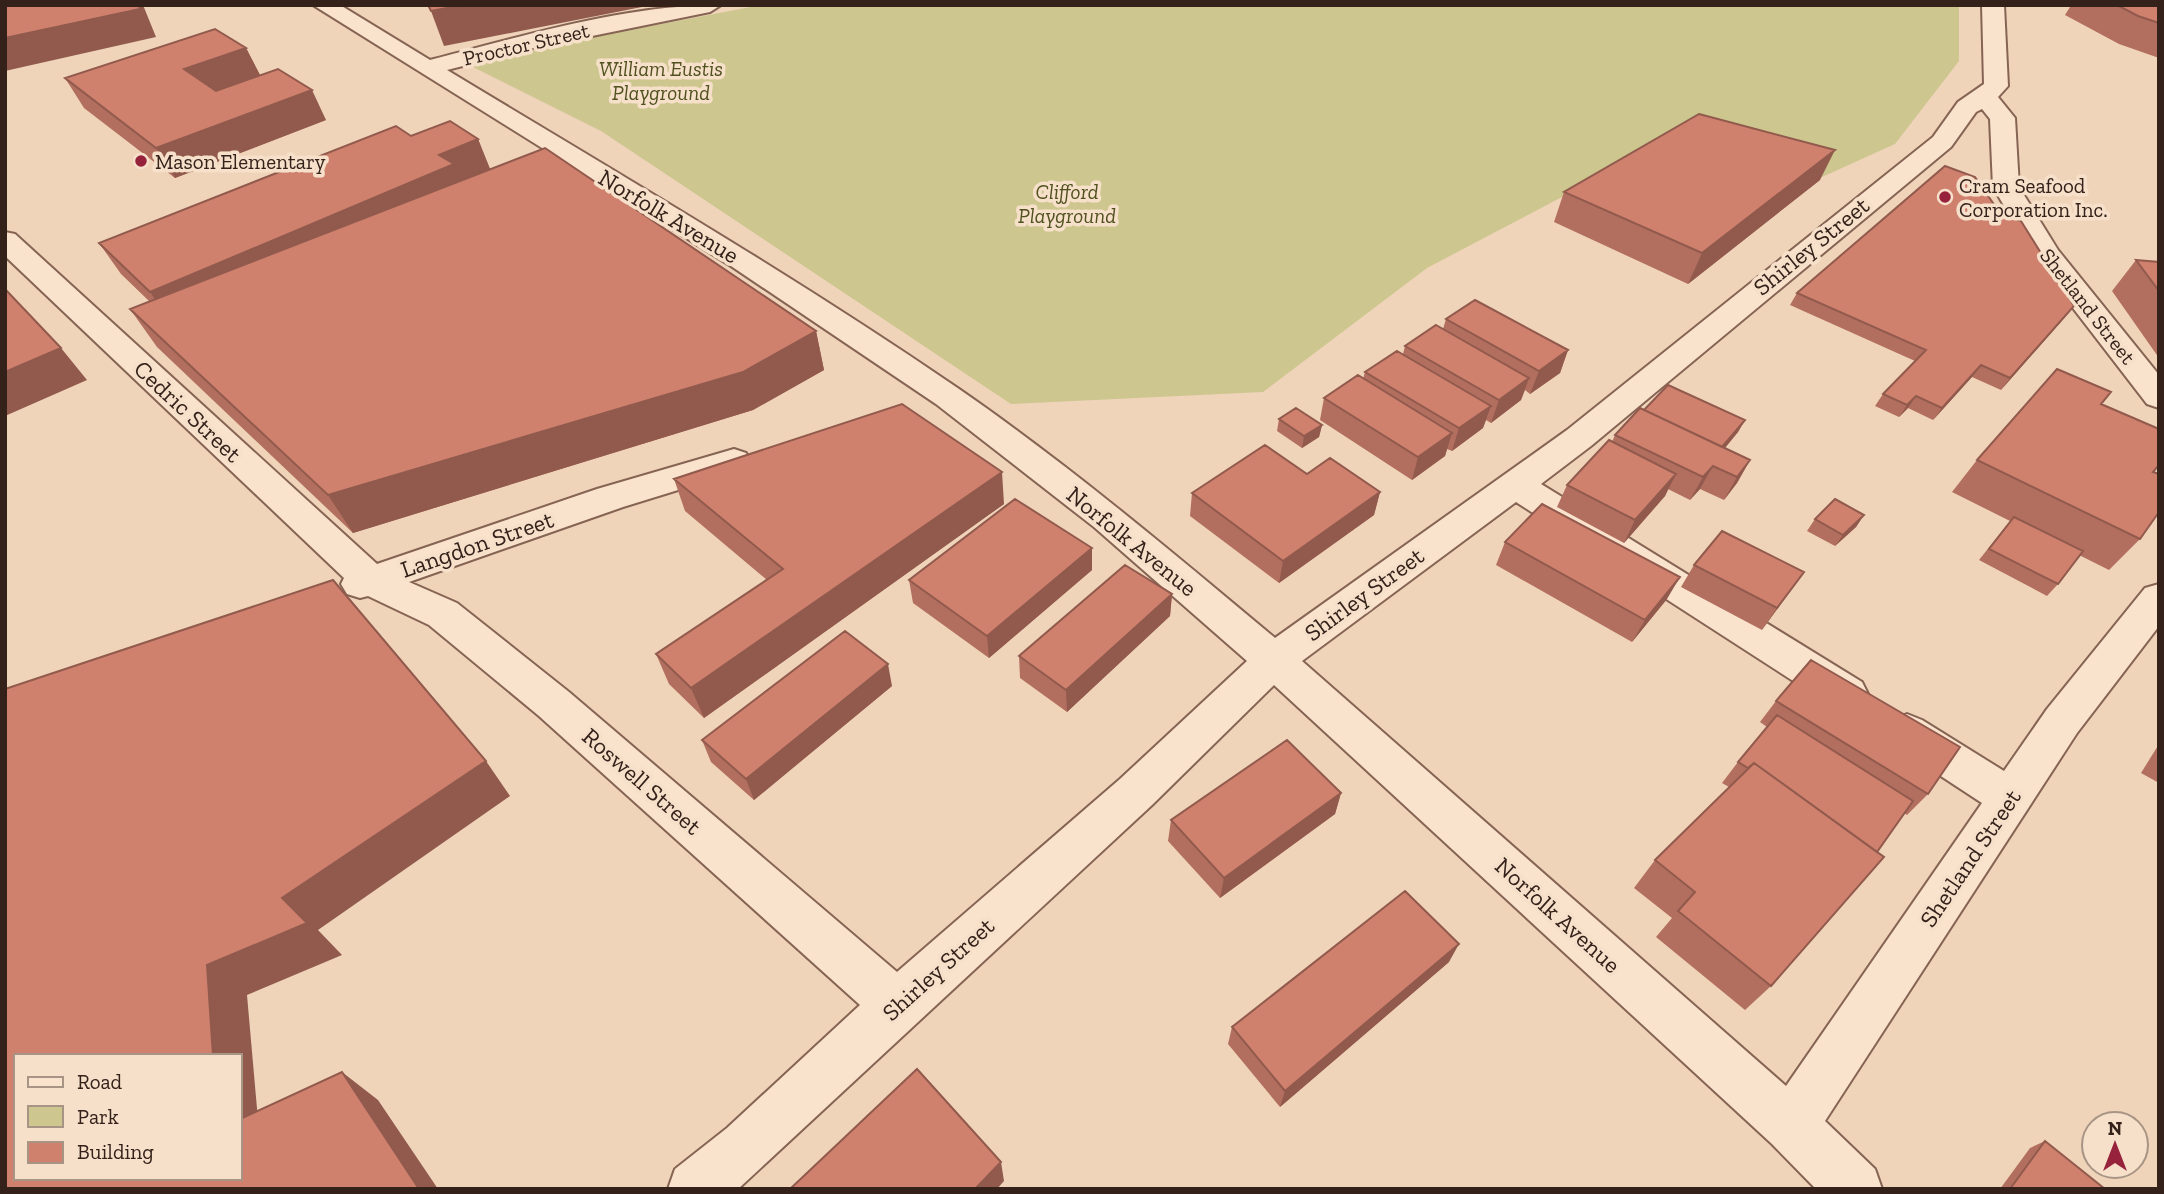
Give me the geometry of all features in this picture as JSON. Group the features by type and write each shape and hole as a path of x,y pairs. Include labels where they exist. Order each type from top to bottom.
{"street":[{"name":"Norfolk Avenue","path":"324,5 741,260 948,397 1107,518 1274,660 1791,1125 1855,1189"},
{"name":"Proctor Street","path":"426,68 532,41 710,5"},
{"name":"Shirley Street","path":"695,1189 746,1147 897,1005 1136,792 1274,660 1578,438 1942,142 1967,107 1985,97 1996,86 1998,73 1993,5"},
{"name":"Shetland Street","path":"1985,97 2002,118 2006,187 2046,254 2159,397"},
{"name":"Cedric Street","path":"5,240 351,587"},
{"path":"908,409 948,397"},
{"name":"Langdon Street","path":"351,587 610,498 766,451"},
{"path":"1515,484 2011,798"},
{"name":"Roswell Street","path":"351,587 443,614 554,704 897,1005"},
{"name":"Shetland Street","path":"1791,1125 2062,722 2159,598"}],"green space":[{"name":"Clifford Playground","path":"761,5 1959,5 1959,61 1895,144 1822,177 1674,138 1427,268 1263,392 1011,404 601,131 463,62"}],"building":[{"path":"5,5 139,5 140,9 5,38"},
{"path":"428,5 463,5 431,11"},
{"path":"2117,5 2159,5 2159,23 2138,16"},
{"path":"215,29 246,48 184,69 216,91 278,69 312,90 156,148 65,78"},
{"path":"1699,114 1835,150 1702,253 1564,192"},
{"path":"450,121 478,139 439,155 454,164 150,292 99,243 396,126 411,136"},
{"path":"545,148 816,331 743,372 328,495 130,309"},
{"path":"1945,166 1975,177 2000,213 2021,221 2074,306 2010,378 1981,365 1942,408 1916,396 1907,405 1883,394 1926,350 1797,293"},
{"path":"2136,260 2159,262 2159,291"},
{"path":"5,289 61,348 5,372"},
{"path":"1475,300 1568,350 1539,371 1446,319"},
{"path":"1436,325 1529,378 1499,400 1405,346"},
{"path":"1397,351 1491,406 1459,428 1365,372"},
{"path":"2057,369 2111,392 2101,404 2159,429 2159,465 2153,472 2159,474 2159,512 2140,539 1977,460"},
{"path":"1358,375 1452,433 1418,457 1324,398"},
{"path":"1668,385 1745,420 1722,447 1644,410"},
{"path":"902,404 1002,472 691,688 656,654 783,569 674,479"},
{"path":"1296,408 1322,425 1304,436 1279,419"},
{"path":"1640,408 1750,460 1737,477 1713,466 1703,477 1615,435"},
{"path":"1609,440 1676,474 1635,520 1567,485"},
{"path":"1265,445 1307,474 1330,458 1380,492 1283,561 1192,493"},
{"path":"1015,499 1092,548 987,636 909,580"},
{"path":"1835,499 1864,515 1843,535 1815,519"},
{"path":"1542,504 1680,577 1645,620 1505,542"},
{"path":"2014,517 2083,551 2058,584 1989,549"},
{"path":"1722,531 1804,572 1777,608 1694,565"},
{"path":"1125,565 1172,594 1066,690 1019,656"},
{"path":"333,580 486,761 282,898 307,923 207,965 213,1054 14,1054 14,1180 242,1180 242,1118 342,1072 419,1189 5,1189 5,689"},
{"path":"845,631 888,664 746,779 702,740"},
{"path":"1811,660 1960,747 1928,794 1776,701"},
{"path":"1777,715 1913,801 1877,852 1754,763 1748,768 1738,762"},
{"path":"1287,740 1341,793 1224,878 1171,820"},
{"path":"1754,763 1884,857 1771,986 1678,911 1695,892 1655,860"},
{"path":"1405,891 1459,944 1285,1091 1232,1027"},
{"path":"917,1069 1001,1162 975,1189 790,1189"},
{"path":"2045,1141 2080,1169 2080,1180 2094,1180 2105,1189 2010,1189"}],"place":[{"name":"Mason Elementary","path":"141,161"},
{"name":"Cram Seafood Corporation Inc.","path":"1945,197"}],"park label":[{"name":"William Eustis Playground","path":"661,80"}]}
